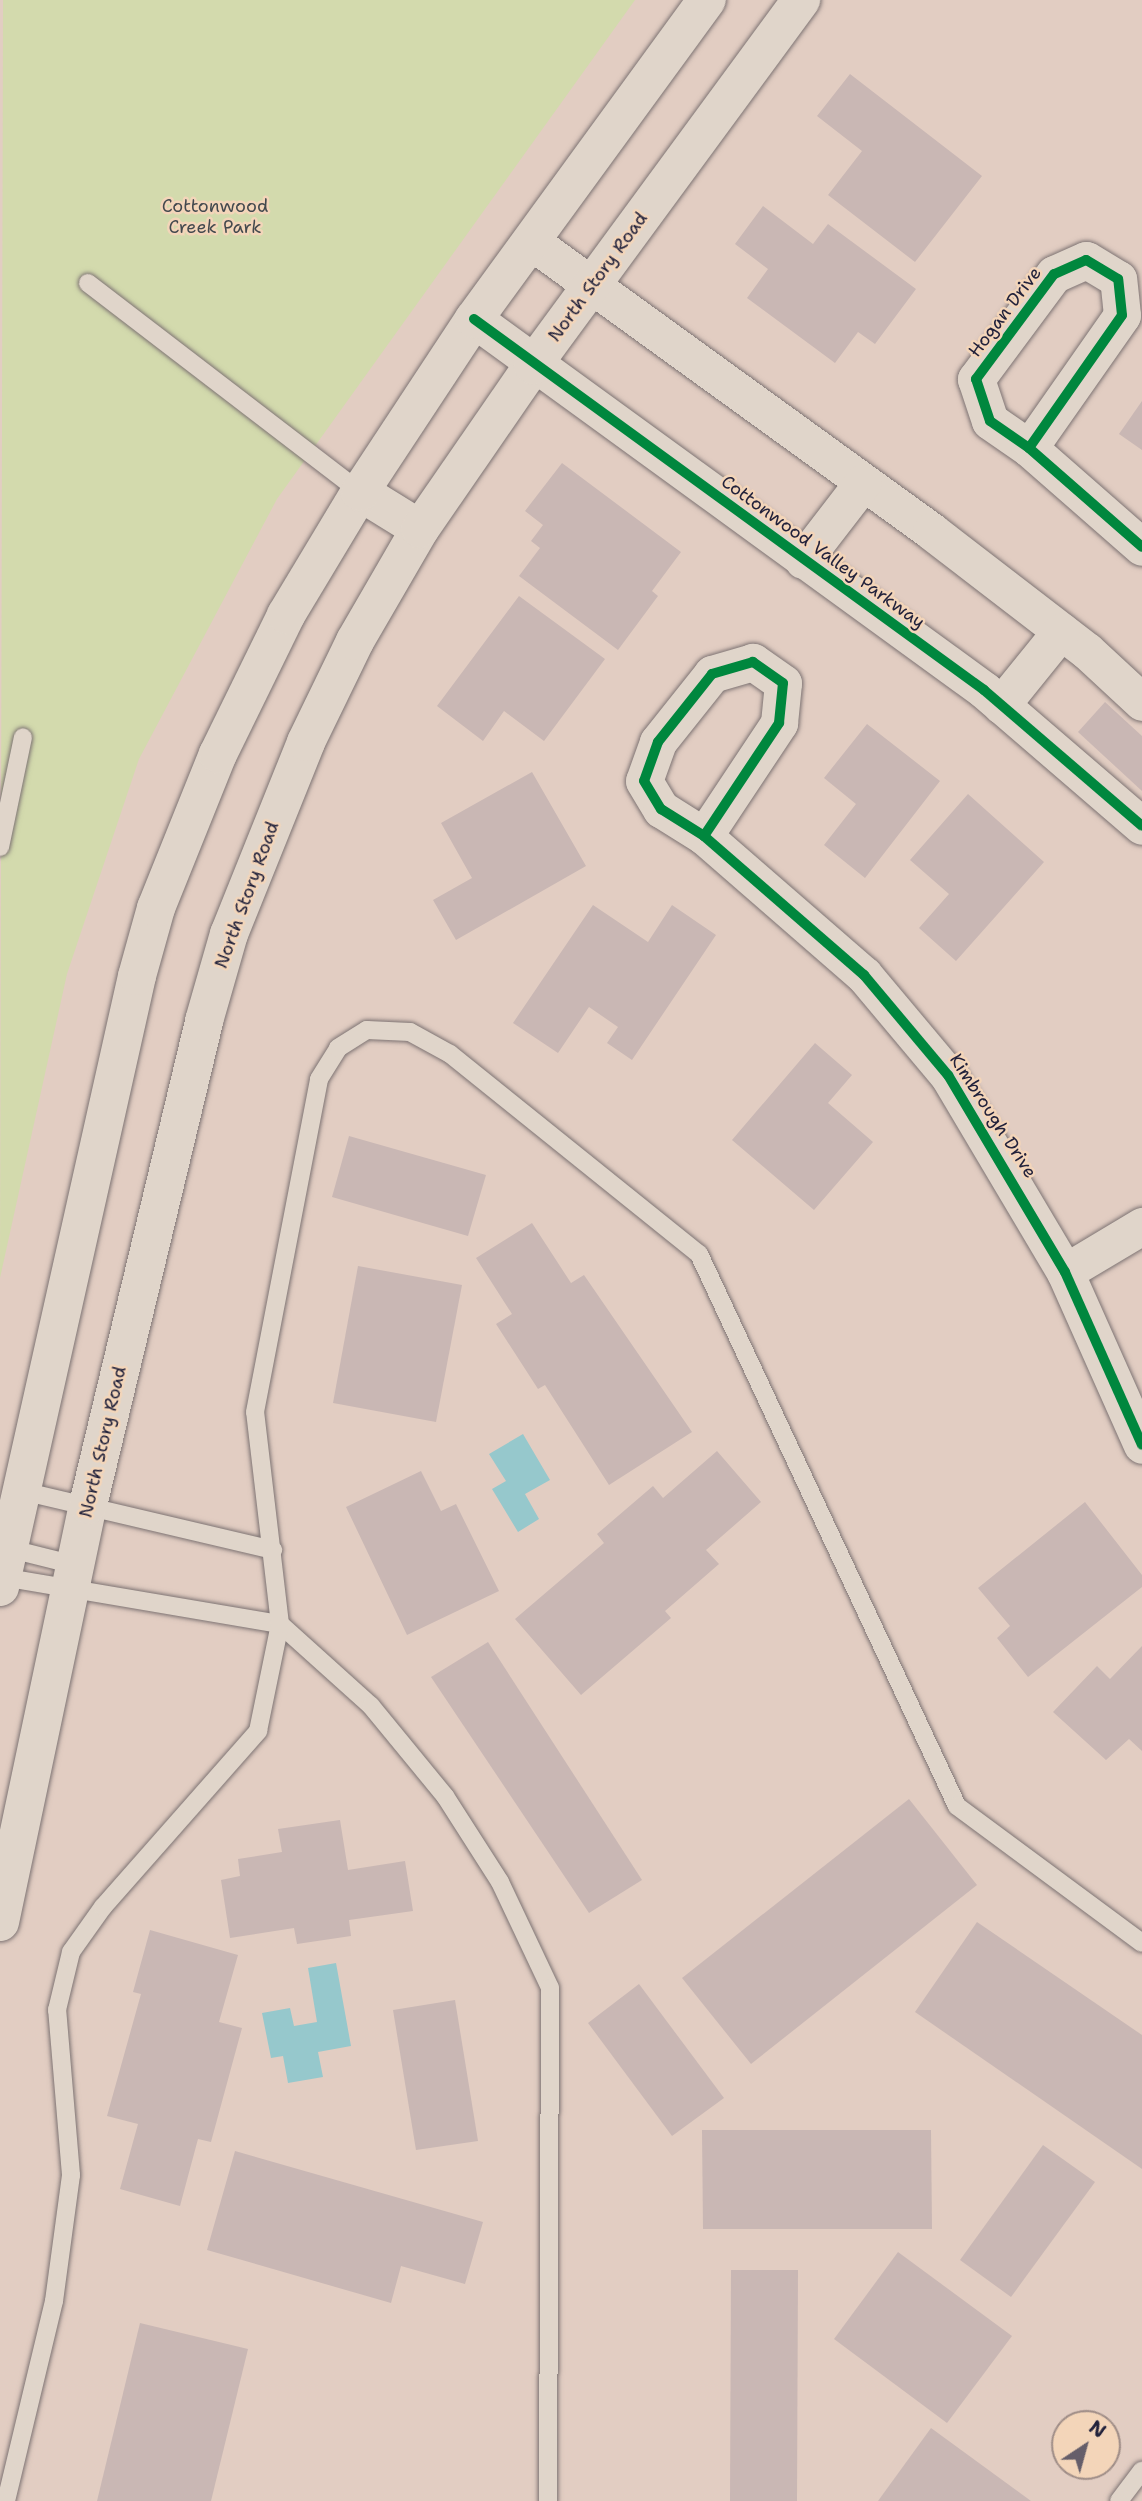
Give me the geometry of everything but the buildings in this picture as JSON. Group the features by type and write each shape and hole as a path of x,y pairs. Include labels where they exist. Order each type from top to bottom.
{"main road":[{"path":"3,1565 156,908 218,754 286,615 360,492 474,319 533,242 706,0"},
{"name":"North Story Road","path":"0,1922 88,1505 229,934 306,742 355,641 420,529 533,365 801,0"},
{"path":"360,492 420,529"}],"street":[{"path":"533,242 590,287 863,482 1061,631 1142,702"},
{"name":"Hogan Drive","path":"1029,447 1122,315 1118,279 1086,260 1054,274 976,379 990,421 1029,447 1142,547"},
{"name":"Cottonwood Valley Parkway","path":"474,319 533,365 1001,705 1142,826"},
{"name":"Cottonwood Valley Parkway","path":"803,559 863,482"},
{"path":"1001,705 1061,631"},
{"name":"Kimbrough Drive","path":"704,836 779,723 783,683 753,662 712,674 658,742 644,781 660,809 704,836 864,975 948,1076 1065,1272 1142,1445"},
{"path":"1065,1272 1142,1226"}],"lane":[{"path":"88,283 360,492"},
{"path":"0,847 23,737"},
{"path":"6,2501 54,2301 71,2175 57,2010 71,1952 103,1907 258,1731 280,1624 254,1412 319,1079 338,1048 367,1030 410,1032 450,1054 699,1254 957,1806 1142,1943"},
{"path":"22,1491 273,1550"},
{"path":"3,1565 73,1576 280,1624 370,1706 445,1796 500,1882 550,1988 548,2501"},
{"path":"3,1565 73,1576"},
{"path":"1119,2501 1142,2471"}],"green space":[{"name":"Cottonwood Creek Park","path":"3,0 635,0 277,499 139,759 67,974 0,1278"}],"water":[{"path":"523,1434 550,1480 525,1494 539,1519 518,1532 492,1489 506,1481 489,1454"},
{"path":"336,1963 351,2046 318,2052 323,2077 288,2083 283,2056 271,2058 262,2013 290,2008 294,2026 317,2022 308,1968"}],"cycle path":[{"path":"1029,448 1122,315 1118,279 1086,260 1054,274 976,379 990,421 1029,448 1142,547"},
{"path":"474,319 984,690 1142,826"},
{"path":"704,836 779,723 783,683 753,662 712,674 658,742 644,781 661,809 704,836 864,975 948,1075 1065,1272 1142,1445"}]}
